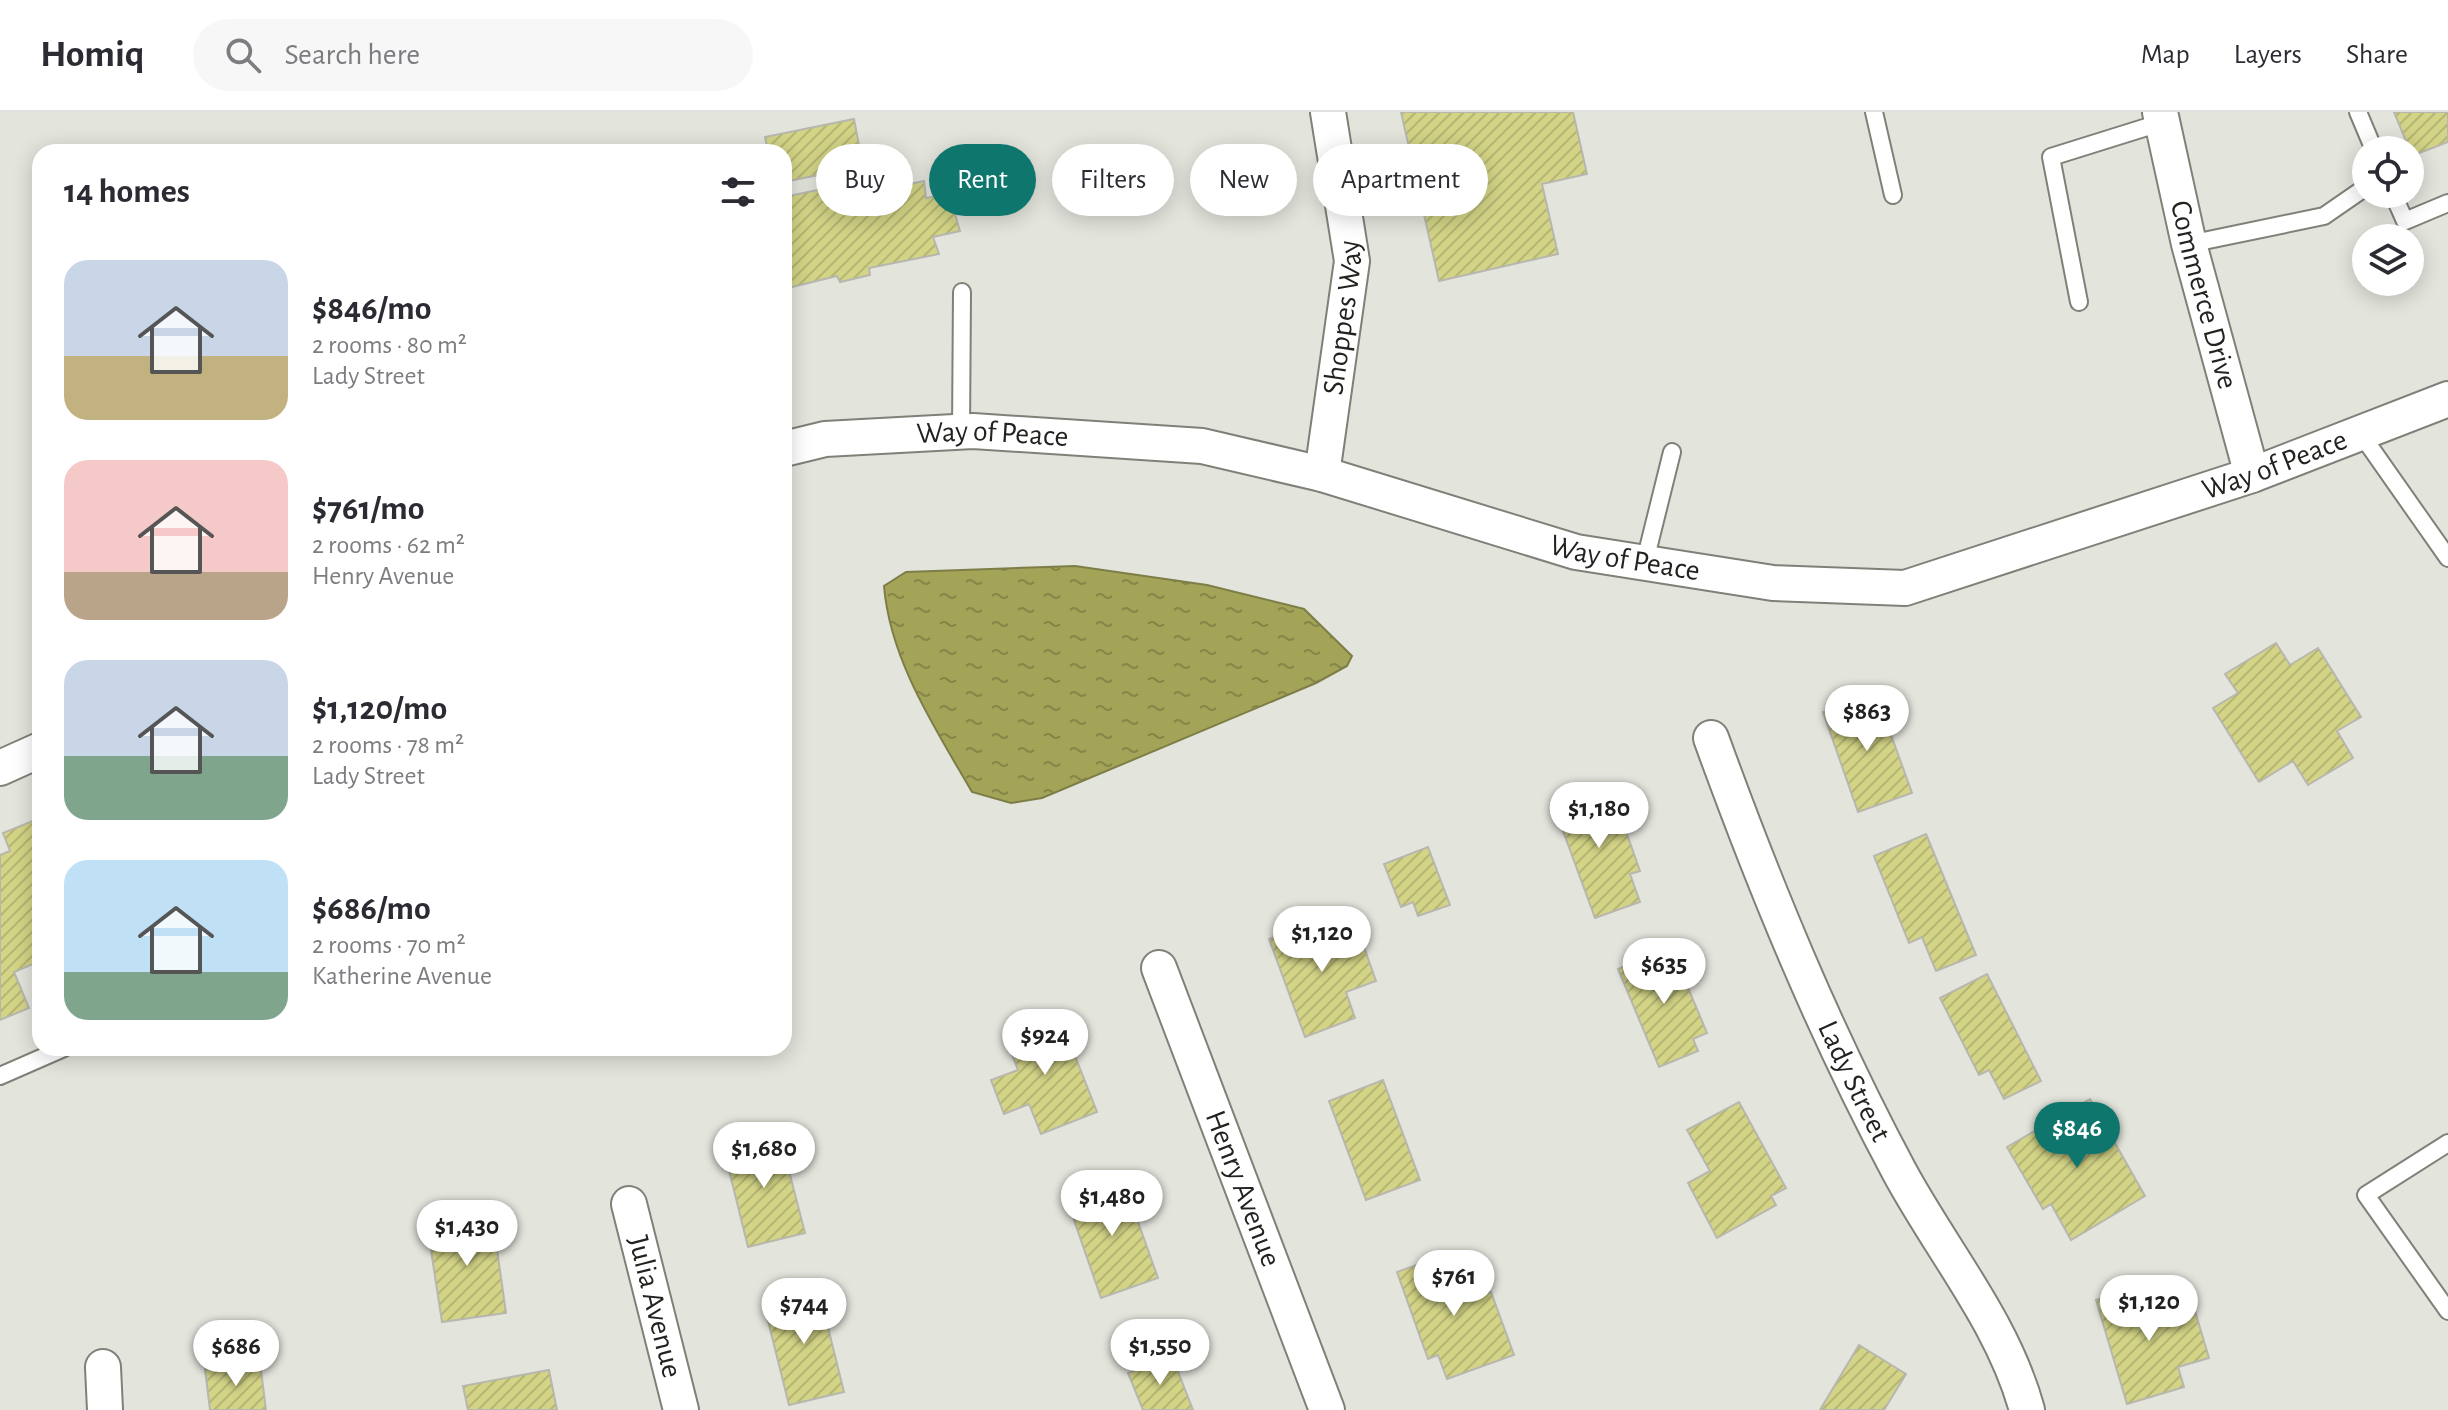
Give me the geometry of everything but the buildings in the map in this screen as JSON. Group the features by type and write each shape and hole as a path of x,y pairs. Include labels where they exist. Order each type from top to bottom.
{"street":[{"name":"Shoppes Way","path":"1322,474 1352,261 1328,112"},
{"name":"Commerce Drive","path":"2162,117 2189,244 2252,475"},
{"name":"Way of Peace","path":"792,447 825,439 961,432 1202,446 1322,474 1576,552 1773,583 1905,588 2252,475 2448,399"},
{"name":"Lady Street","path":"1711,738 1762,878 1845,1067 1901,1175 2002,1342 2027,1410"},
{"path":"0,768 32,754"},
{"name":"Henry Avenue","path":"1159,968 1327,1410"},
{"name":"Julia Avenue","path":"629,1204 681,1410"},
{"path":"103,1367 105,1410"}],"lane":[{"path":"1874,112 1893,195"},
{"path":"2358,112 2368,136"},
{"path":"2079,302 2051,157 2162,117"},
{"path":"2189,244 2324,216 2352,197"},
{"path":"2399,208 2405,221 2448,203"},
{"path":"961,432 962,292"},
{"path":"2361,434 2448,558"},
{"path":"1644,565 1672,452"},
{"path":"0,1076 46,1056"},
{"path":"2448,1143 2366,1195 2448,1311"}],"water":[{"path":"1075,566 1207,585 1304,609 1352,656 1347,666 1316,683 1042,798 1011,803 972,792 916,693 895,640 884,586 906,572"}]}
